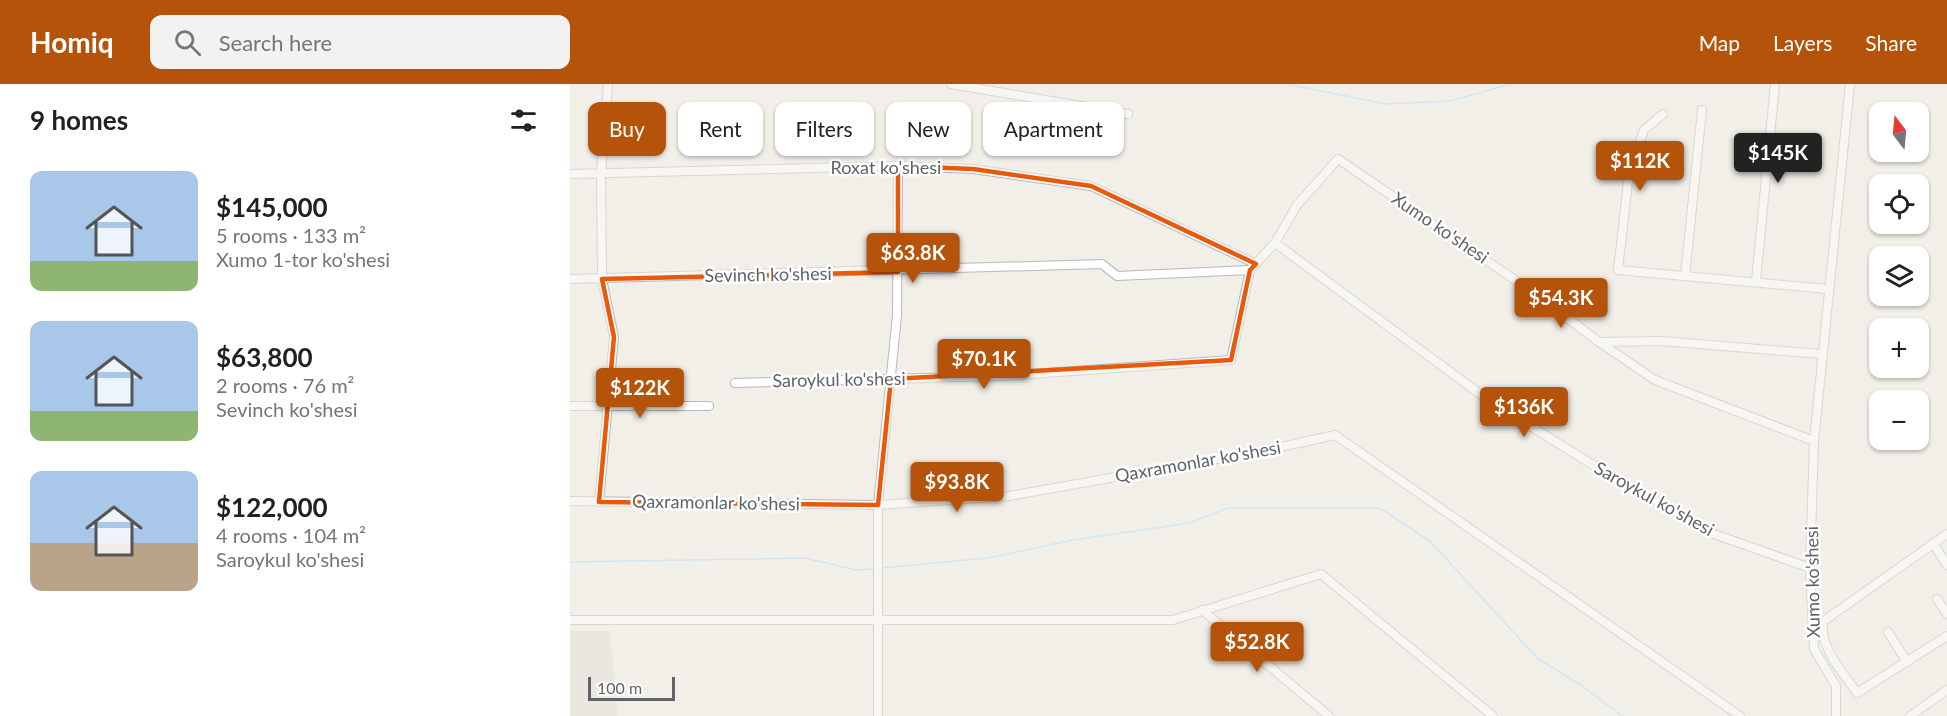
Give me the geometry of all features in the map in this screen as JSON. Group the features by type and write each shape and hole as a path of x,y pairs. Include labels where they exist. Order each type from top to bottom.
{"street":[{"path":"599,502 614,337 602,279 601,173 608,84"},
{"path":"951,84 1128,114"},
{"path":"1756,280 1775,84"},
{"name":"Xumo ko'shesi","path":"1836,716 1836,686 1814,649 1810,568 1814,441 1821,354 1850,84"},
{"path":"1685,276 1702,110"},
{"path":"1663,114 1644,130 1629,173 1618,270 1756,280 1827,289"},
{"name":"Xumo ko'shesi","path":"1275,243 1297,206 1338,159 1540,297 1599,342 1655,380 1814,441"},
{"path":"878,716 878,505 891,379 898,272 898,166"},
{"name":"Roxat ko'shesi","path":"570,174 898,166 973,169 1091,186 1253,267"},
{"path":"1253,267 1275,243"},
{"name":"Saroykul ko'shesi","path":"1275,243 1486,399 1588,462 1714,534 1810,568"},
{"name":"Sevinch ko'shesi","path":"570,279 898,272 1102,264 1118,276 1253,267"},
{"name":"Saroykul ko'shesi","path":"735,383 1001,376 1231,360 1253,267"},
{"path":"1599,342 1662,341 1821,354"},
{"path":"570,406 709,406"},
{"name":"Qaxramonlar ko'shesi","path":"570,501 878,505 1009,496 1263,451 1335,435 1740,716"},
{"path":"1947,534 1823,622 1822,632 1826,646 1857,693 1947,636"},
{"path":"1933,543 1947,565"},
{"path":"570,620 1173,620 1321,574 1492,716"},
{"path":"1937,599 1947,615"},
{"path":"1202,610 1329,716"},
{"path":"1888,632 1907,662"},
{"path":"1910,716 1947,690"}],"highlighted area":[{"path":"898,166 973,169 1091,186 1256,264 1250,270 1231,360 891,379 878,505 599,502 614,337 602,279 898,272"}],"shaded area":[{"path":"570,631 610,631 618,716 570,716"}],"waterway":[{"path":"1286,84 1386,104 1450,101 1511,84"},
{"path":"881,568 988,558 1073,540 1190,523 1228,508 1380,508 1430,541 1537,658 1584,687 1622,716"},
{"path":"570,562 805,558 856,570 874,569"}]}
